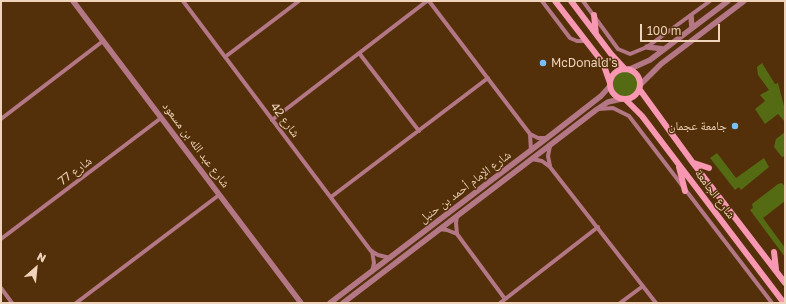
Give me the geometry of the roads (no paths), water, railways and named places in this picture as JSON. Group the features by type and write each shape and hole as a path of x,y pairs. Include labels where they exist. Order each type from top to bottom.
{"main road":[{"path":"555,1 603,63 615,95 623,99 633,98 640,87 638,75 627,69 596,35 571,1"},
{"path":"594,15 596,35"},
{"path":"610,84 617,71 627,69"},
{"name":"شارع الجامعة","path":"640,87 693,163 785,283"},
{"name":"شارع الجامعة","path":"623,99 638,111 784,303"},
{"path":"693,163 709,168"},
{"path":"678,164 685,191"},
{"path":"774,252 776,271"}],"street":[{"name":"شارع عبد الله بن مسعود","path":"73,1 301,303"},
{"name":"شارع 42","path":"183,1 371,251"},
{"path":"225,57 299,1"},
{"path":"272,120 359,52 428,1 530,134 538,138 547,138"},
{"path":"542,1 570,38 577,41 586,41"},
{"path":"584,1 618,49 624,52 636,53 647,47 710,1"},
{"path":"627,69 644,64 728,1"},
{"path":"640,87 661,64 744,1"},
{"path":"691,16 692,28"},
{"path":"1,118 103,41"},
{"path":"647,47 664,49"},
{"path":"359,52 419,131"},
{"path":"331,197 488,78"},
{"name":"شارع الإمام أحمد بن حنبل","path":"330,303 531,151 601,96 610,84"},
{"name":"شارع الإمام أحمد بن حنبل","path":"343,303 596,110 608,102 623,99"},
{"path":"596,110 613,108 629,116 772,303"},
{"name":"شارع 77","path":"1,239 161,118"},
{"path":"530,134 531,151"},
{"path":"550,144 548,156 550,167"},
{"path":"532,159 542,161 550,167 656,303"},
{"path":"76,303 219,194"},
{"path":"457,216 457,234 505,299"},
{"path":"500,303 598,227"},
{"path":"439,229 457,234"},
{"path":"371,251 378,255 390,258"},
{"path":"371,251 374,263 372,272"},
{"path":"620,303 643,286"},
{"path":"1,288 12,303"},
{"path":"766,303 767,296"}],"place":[{"name":"McDonald's","path":"543,63"},
{"name":"جامعة عجمان","path":"735,126"}]}
